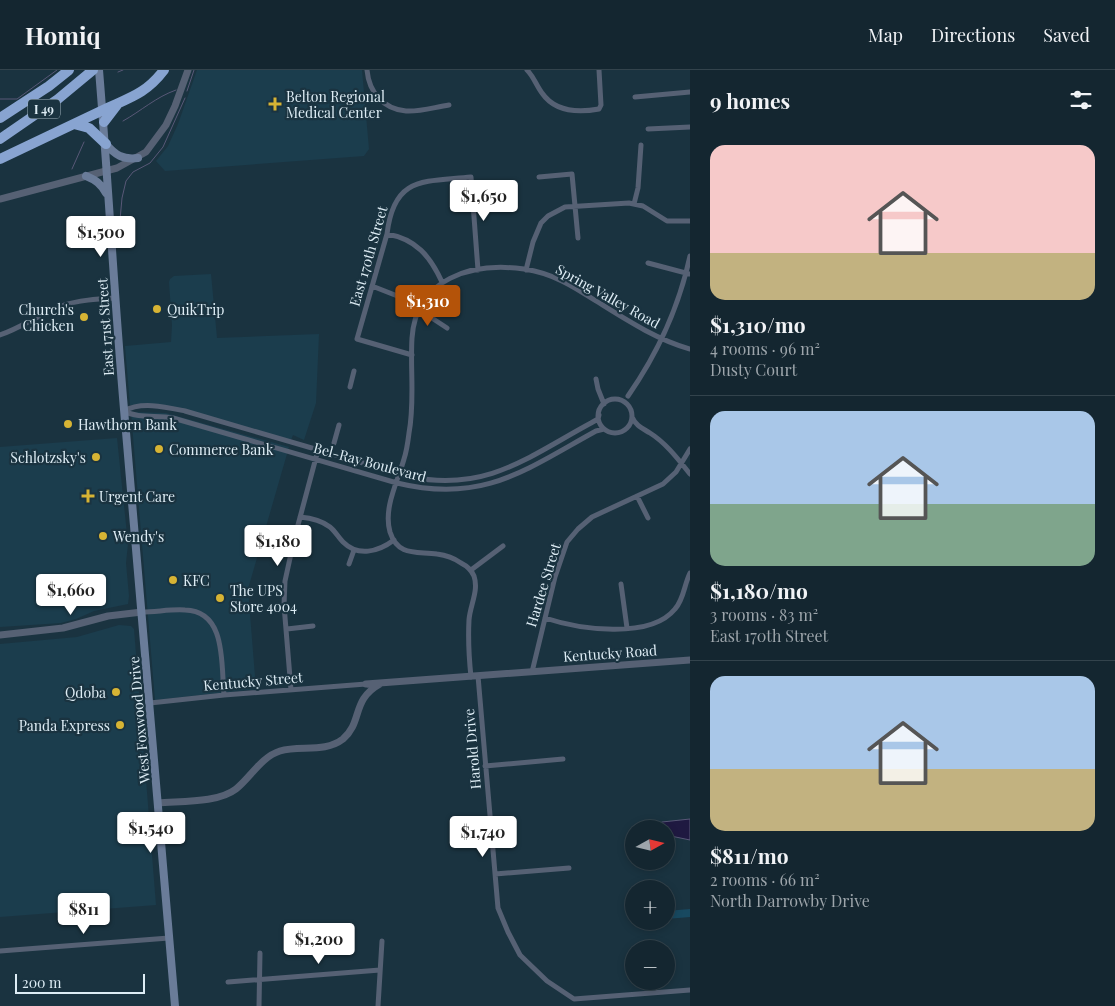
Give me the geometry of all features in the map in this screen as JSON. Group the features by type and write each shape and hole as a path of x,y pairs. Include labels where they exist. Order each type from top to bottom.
{"highway":[{"name":"I 49","path":"0,118 49,86 69,70"},
{"name":"I 49","path":"0,139 58,99 93,70"},
{"path":"0,159 132,98 156,81 164,70"},
{"path":"104,122 118,104"},
{"path":"74,124 89,128 106,144"}],"main road":[{"name":"East 171st Street","path":"99,70 126,432"},
{"path":"106,144 120,157 128,159 138,158"},
{"path":"86,176 102,186 108,196"},
{"name":"West Foxwood Drive","path":"126,432 175,1006"}],"street":[{"path":"0,199 106,171 138,158 153,144 166,125 188,70"},
{"path":"367,70 368,80 374,94 380,101 395,109 406,111 449,105"},
{"path":"527,70 535,79 540,92 550,102 562,109 572,111 599,109 601,105 598,70"},
{"path":"635,97 690,92"},
{"path":"648,129 690,127"},
{"path":"634,204 638,188 641,145"},
{"path":"539,177 572,174 578,238"},
{"name":"East 170th Street","path":"412,355 356,339 387,234 392,209 401,193 424,182 470,177 478,270"},
{"path":"526,270 533,242 541,223 555,211 565,207 620,202 644,206 667,221 690,221"},
{"path":"387,234 404,238 418,246 437,271 442,282"},
{"path":"690,256 688,273 662,338 628,396 632,416 637,426 657,438 690,474"},
{"path":"648,263 688,273"},
{"name":"Spring Valley Road","path":"394,540 389,526 389,512 405,455 411,419 413,332 419,309 427,296 442,282 453,276 478,270 500,267 526,270 562,280 618,315 662,338 690,349"},
{"path":"372,286 400,298 447,328"},
{"path":"0,335 13,331 60,307 83,300 115,298"},
{"path":"350,387 354,371"},
{"path":"596,379 604,404 612,399 628,396"},
{"path":"619,399 629,405"},
{"name":"Bel-Ray Boulevard","path":"124,411 132,407 143,406 174,409 400,473 425,479 448,481 472,479 497,472 522,461 598,419 604,404"},
{"path":"173,418 174,409"},
{"name":"Bel-Ray Boulevard","path":"124,411 132,416 148,415 173,418 397,483 427,489 445,490 478,488 500,481 523,471 600,429 613,432 637,426"},
{"path":"599,415 604,429"},
{"path":"625,429 630,424 632,416"},
{"path":"334,443 339,425"},
{"path":"236,436 238,427"},
{"name":"Hardee Street","path":"532,672 555,577 567,542 592,517 663,484 671,478 682,464 690,449"},
{"path":"291,690 284,605 285,581 318,450"},
{"path":"497,472 500,481"},
{"path":"637,496 648,518"},
{"path":"300,517 311,518 324,523 336,532 343,543 354,550 366,552 394,540 407,551 419,554 444,555 460,561 471,570 476,586 469,624 468,642 474,676"},
{"path":"471,570 503,546"},
{"path":"349,564 354,550"},
{"path":"545,618 586,628 649,626 670,614 681,600 684,586 690,573"},
{"path":"621,584 626,628"},
{"path":"0,635 63,628 108,616 142,612 184,610 196,612 208,619 220,641 224,695"},
{"path":"287,629 313,626"},
{"name":"Kentucky Road","path":"532,672 690,660"},
{"path":"362,684 532,672"},
{"name":"Harold Drive","path":"474,676 485,766 498,908 520,955 547,981 574,999 690,990"},
{"path":"158,803 219,797 236,789 274,754 286,750 328,746 340,742 351,731 361,701 370,690 383,683"},
{"path":"362,684 370,690"},
{"name":"Kentucky Street","path":"150,703 362,684"},
{"path":"485,766 563,759"},
{"path":"495,874 569,868"},
{"path":"0,951 169,938"},
{"path":"378,1006 382,942"},
{"path":"259,1006 260,953"},
{"path":"228,982 380,970"}],"shaded area":[{"name":"Belton Regional Medical Center","path":"197,70 362,70 369,149 364,156 165,171 156,161 168,146 178,124"},
{"path":"211,274 217,338 319,334 316,403 304,440 293,435 291,440 156,405 130,405 125,346 171,342 170,279 174,276"},
{"path":"131,412 166,413 289,447 248,589 256,689 155,700"},
{"path":"117,438 128,544 126,563 128,604 94,611 61,623 0,627 0,447"},
{"path":"119,625 131,626 134,629 156,905 0,917 0,644 77,637"},
{"path":"690,819 690,840 675,837 675,821"},
{"path":"690,909 690,917 675,918 675,910"}],"waterway":[{"path":"0,99 17,99 57,70"},
{"path":"118,72 123,70"},
{"path":"187,91 194,70"},
{"path":"123,121 155,100 176,90"},
{"path":"120,220 126,181 133,172 150,163 163,147 185,98"},
{"path":"72,169 84,142"}],"place":[{"name":"Belton Regional Medical Center","path":"275,104"},
{"name":"QuikTrip","path":"157,309"},
{"name":"Church's Chicken","path":"84,317"},
{"name":"Hawthorn Bank","path":"68,424"},
{"name":"Commerce Bank","path":"159,449"},
{"name":"Schlotzsky's","path":"96,457"},
{"name":"Urgent Care","path":"88,496"},
{"name":"Wendy's","path":"103,536"},
{"name":"KFC","path":"173,580"},
{"name":"The UPS Store 4004","path":"220,598"},
{"name":"Qdoba","path":"116,692"},
{"name":"Panda Express","path":"120,725"}]}
